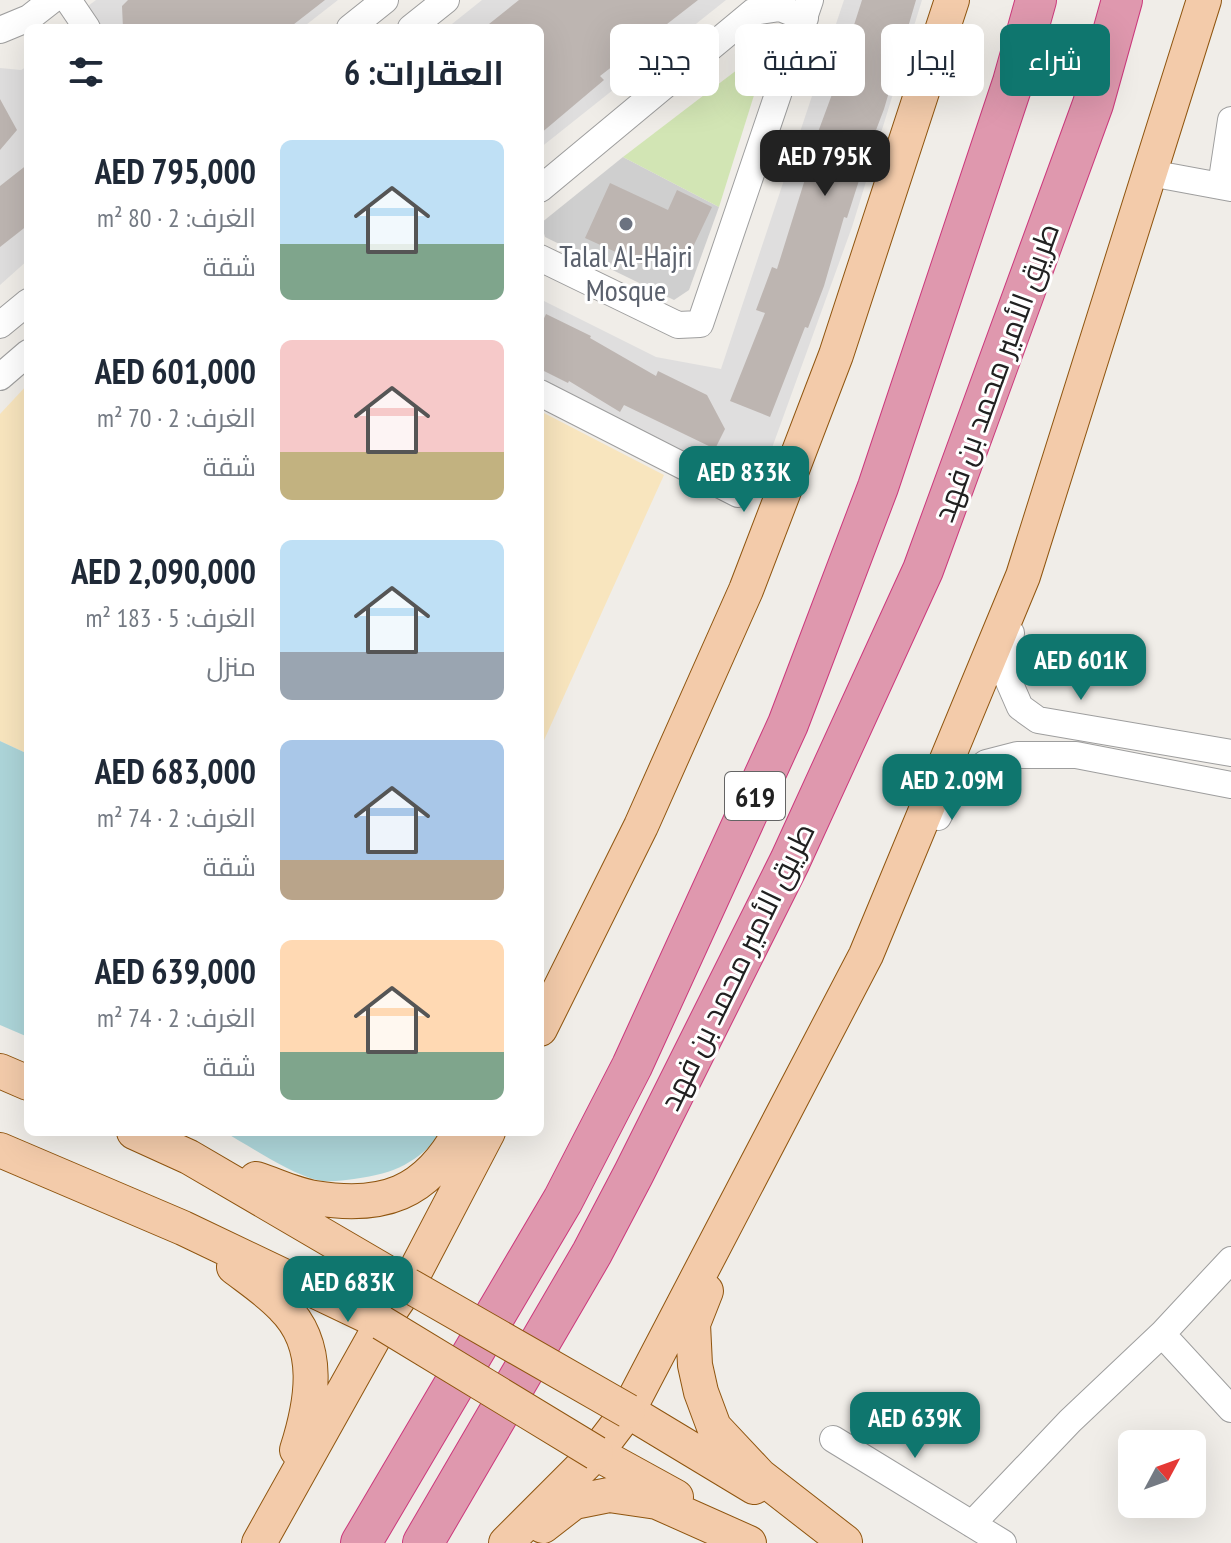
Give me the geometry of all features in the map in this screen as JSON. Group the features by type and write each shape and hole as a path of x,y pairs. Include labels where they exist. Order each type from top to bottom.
{"highway":[{"name":"طريق الأمير محمد بن فهد","path":"361,1543 563,1200 632,1066 788,724 878,487 1013,82 1036,0"},
{"name":"طريق الأمير محمد بن فهد","path":"423,1543 592,1253 790,861 923,570 1093,104 1122,0"},
{"path":"1093,104 1142,14 1146,0"}],"main road":[{"path":"544,1021 641,826 746,590 836,355 952,0"},
{"path":"506,1543 596,1453 628,1411 866,955 1023,576 1204,0"},
{"path":"544,973 695,661 746,590"},
{"path":"0,1071 24,1081"},
{"path":"143,1136 189,1157 628,1411 846,1542"},
{"path":"189,1157 313,1198 365,1201 394,1195 418,1184 442,1161 458,1136"},
{"path":"259,1543 382,1323 408,1285 486,1136"},
{"path":"0,1150 183,1228 382,1323 596,1453 757,1543"},
{"path":"750,1175 693,1324 695,1365 701,1392 714,1427 760,1476 846,1542"},
{"path":"183,1228 285,1309 303,1336 309,1356 311,1391 305,1424 281,1502"},
{"path":"521,1543 574,1502 609,1495 657,1502 749,1543"}],"street":[{"path":"0,30 29,18 52,0"},
{"path":"68,0 84,24"},
{"path":"355,24 385,0"},
{"path":"416,24 446,0"},
{"path":"544,186 753,12 780,8 807,9 700,324 678,325 544,260"},
{"path":"1150,173 1226,187 1231,120"},
{"path":"0,325 24,305"},
{"path":"0,377 24,356"},
{"path":"544,395 738,494"},
{"path":"1023,576 1003,668 1020,707 1038,720 1231,753"},
{"path":"866,955 954,786 986,763 1017,755 1076,755 1231,785"},
{"path":"972,1524 1070,1421 1162,1334 1231,1260"},
{"path":"1162,1334 1231,1409"},
{"path":"833,1439 1003,1543"}],"shaded area":[{"path":"96,0 338,0 307,24 96,24 84,9"},
{"path":"482,0 726,0 696,24 610,24 610,92 544,145 544,24 452,24"},
{"path":"844,0 922,0 915,24 881,24 881,96 892,96 852,227 756,492 544,385 544,301 656,357 721,369 812,96 865,96 865,24 836,24"},
{"path":"0,68 24,68 24,264 0,285"},
{"path":"623,157 719,207 689,290 674,300 545,237 544,221"}],"green space":[{"path":"735,71 735,96 754,96 719,207 623,157 703,96 719,96 719,84"}],"sand":[{"path":"24,388 24,752 0,741 0,414"},
{"path":"544,413 664,475 544,740"}],"water":[{"path":"0,741 24,752 24,1035 0,1025"},
{"path":"231,1136 441,1136 404,1165 369,1177 317,1180 270,1159"}],"building":[{"path":"128,0 325,0 294,24 123,24 122,6"},
{"path":"519,0 698,0 667,24 610,24 610,68 600,76 604,80 544,131 544,24 489,24"},
{"path":"862,0 916,0 909,24 881,24 881,96 888,96 847,218 844,217 824,286 770,417 730,401 765,313 756,310 772,267 777,269 814,143 831,96 865,96 865,24 854,24"},
{"path":"0,99 17,130 0,150"},
{"path":"24,167 24,228 0,247 0,186"},
{"path":"610,183 668,210 677,190 712,207 683,268 648,251 642,264 585,238"},
{"path":"546,314 591,336 656,376 658,371 707,395 725,429 715,449 624,405 620,412 569,381 544,371"}],"place":[{"name":"Talal Al-Hajri Mosque","path":"626,224"}]}
